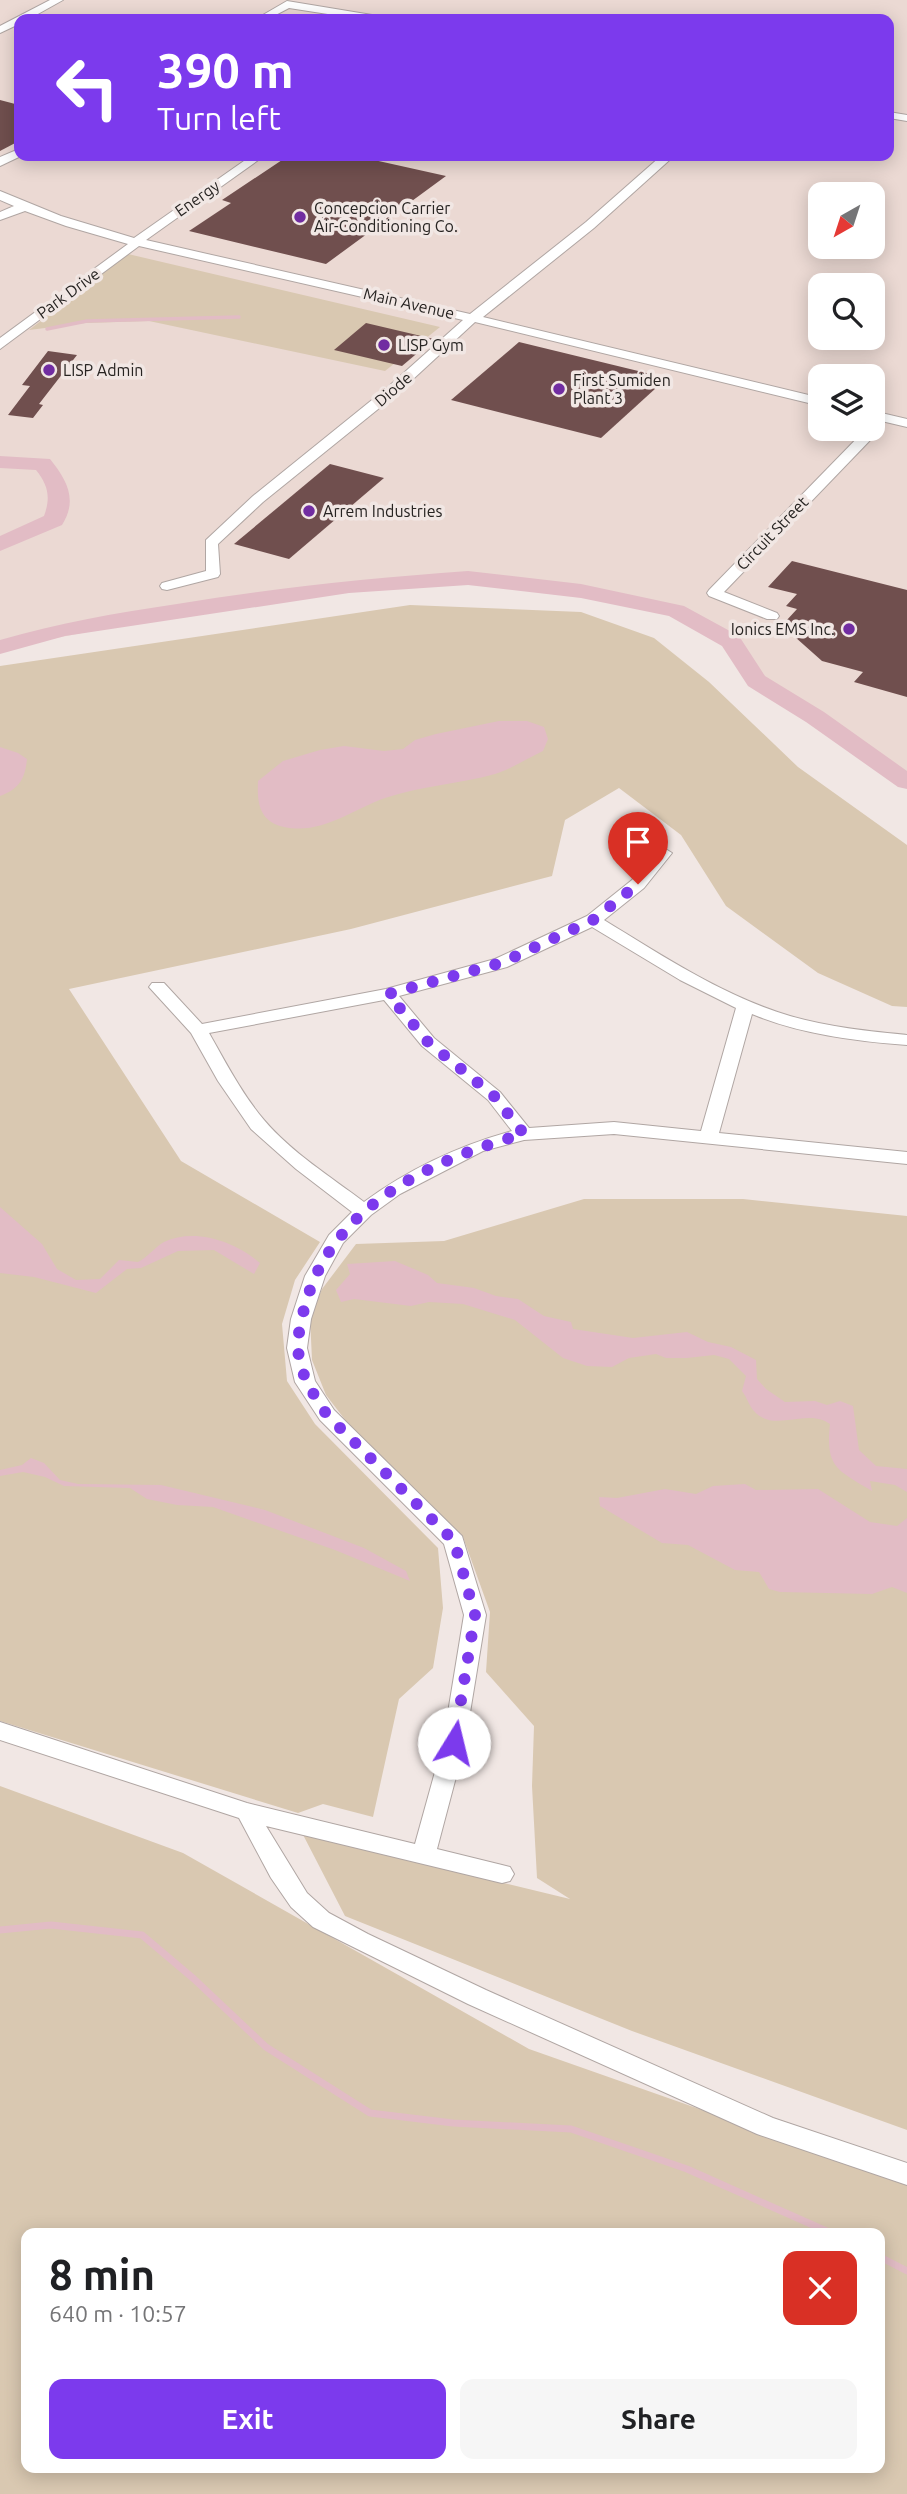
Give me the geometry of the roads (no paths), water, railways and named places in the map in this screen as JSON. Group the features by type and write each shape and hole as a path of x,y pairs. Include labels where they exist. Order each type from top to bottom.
{"street":[{"path":"31,14 58,0"},
{"path":"270,14 288,4 348,14"},
{"name":"Energy","path":"138,242 251,161"},
{"name":"Diode","path":"167,586 213,575 211,543 258,499 393,390 474,318 590,225 662,161"},
{"name":"Main Avenue","path":"0,195 71,225 138,242 474,318 808,399"},
{"path":"0,216 24,207"},
{"name":"Park Drive","path":"0,345 138,242"},
{"path":"678,368 683,357 808,386"},
{"path":"885,405 907,410"},
{"path":"885,418 907,423"},
{"name":"Circuit Street","path":"772,616 714,593 861,441"},
{"path":"198,1030 388,994 501,963 593,920 638,884 664,853"},
{"path":"593,920 658,961 745,1006 800,1023 869,1037 907,1040"},
{"path":"158,987 198,1030 227,1081 258,1125 303,1165 364,1212"},
{"path":"388,994 428,1042 494,1096 524,1134"},
{"path":"708,1138 745,1006"},
{"path":"424,1855 454,1743 475,1615 454,1541 327,1415 305,1382 297,1348 301,1319 315,1276 336,1239 364,1212 393,1190 476,1147 524,1134 614,1128 907,1158"},
{"path":"0,1731 247,1812 502,1874"},
{"path":"247,1812 279,1871 299,1900 321,1920 477,1997 766,2126 907,2174"}],"waterway":[{"path":"47,329 87,321 239,317"},
{"path":"0,462 42,464 57,484 60,496 54,520 0,544"},
{"path":"0,647 62,629 349,586 468,578 581,591 676,611 731,641 756,681 815,717 907,782"},
{"path":"0,1930 51,1925 142,1935 194,1979 266,2047 370,2113 453,2123 571,2129 687,2169 820,2228"},
{"path":"885,2260 907,2271"}],"place":[{"name":"Concepcion Carrier Air-Conditioning Co.","path":"300,217"},
{"name":"LISP Gym","path":"384,345"},
{"name":"LISP Admin","path":"49,370"},
{"name":"First Sumiden Plant 3","path":"559,389"},
{"name":"Arrem Industries","path":"309,511"},
{"name":"Ionics EMS Inc.","path":"849,629"}]}
